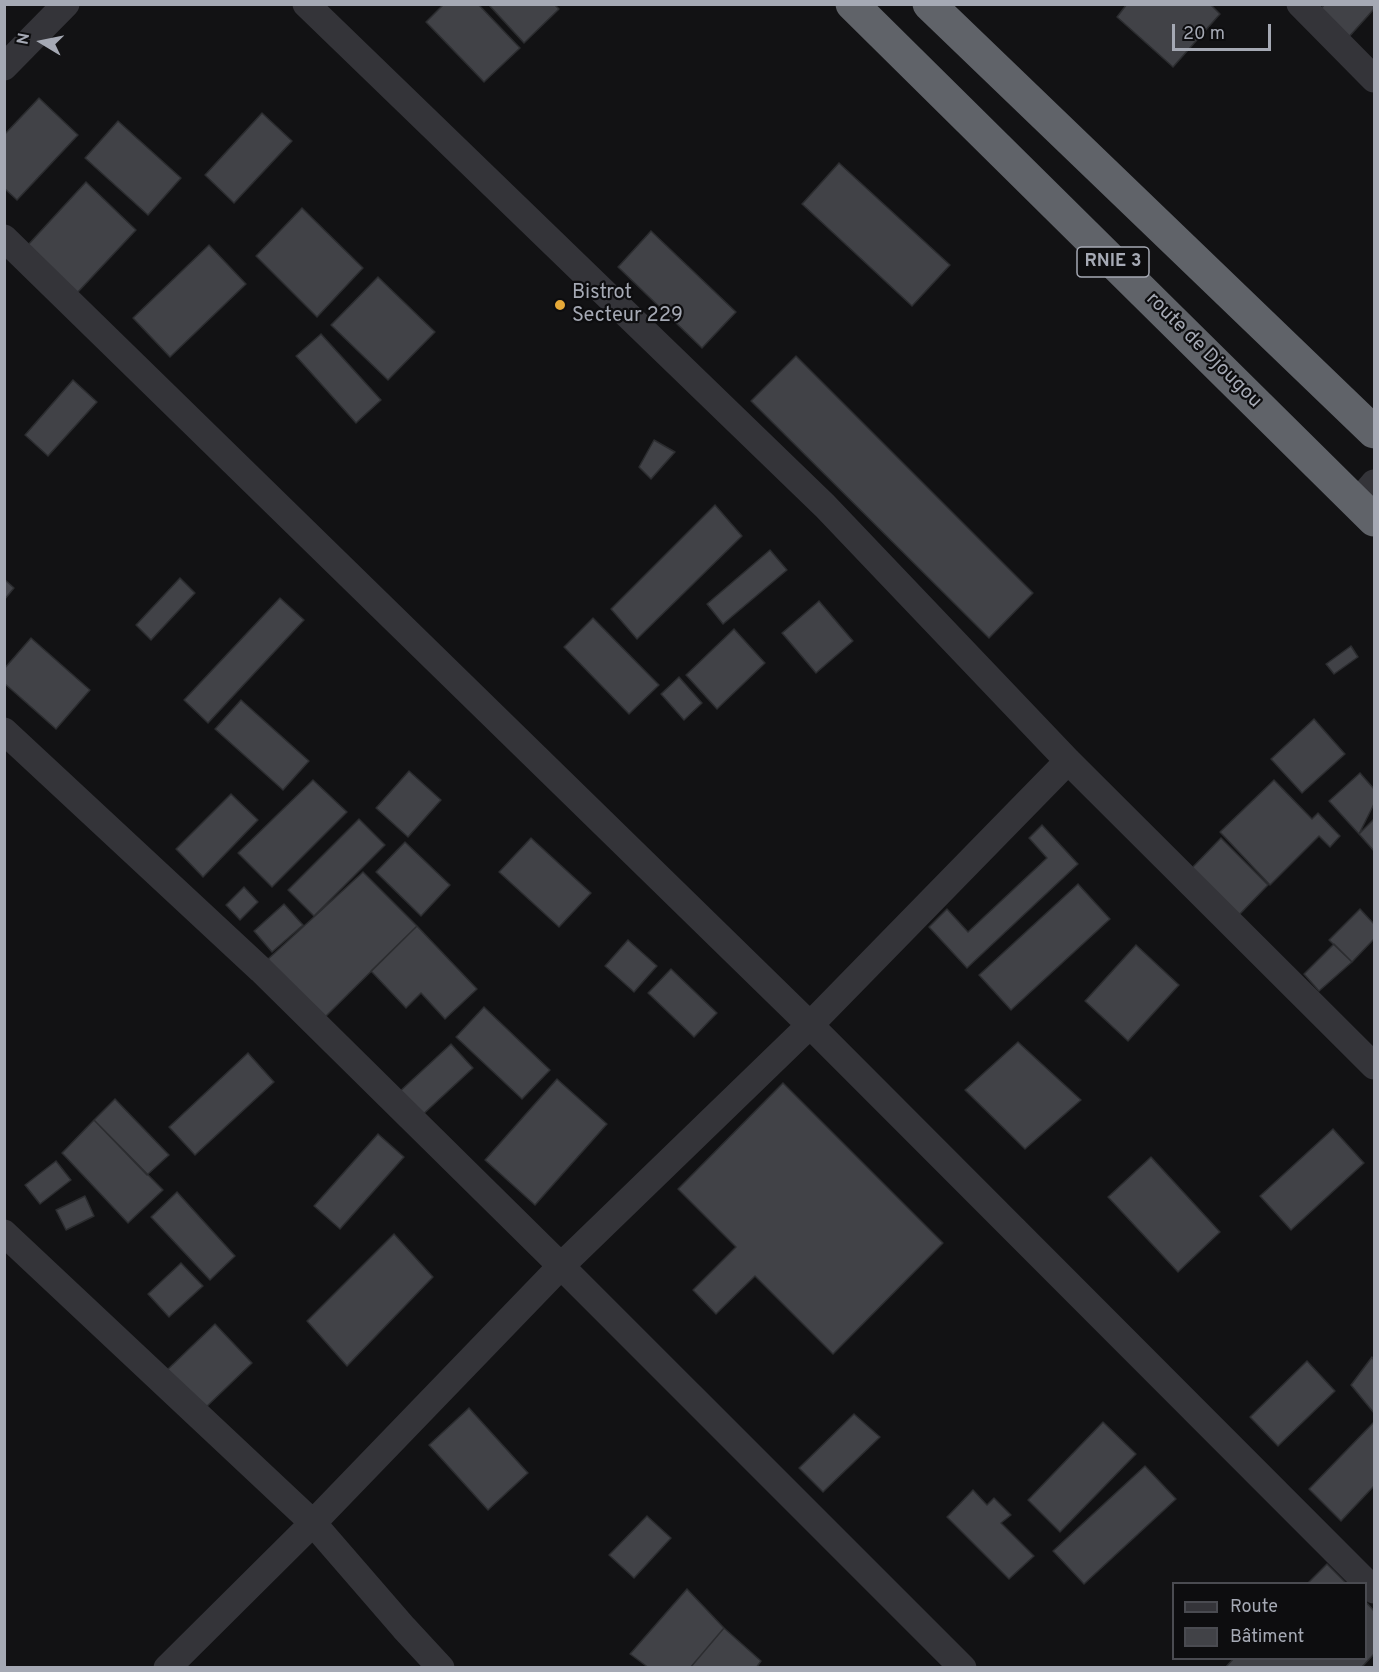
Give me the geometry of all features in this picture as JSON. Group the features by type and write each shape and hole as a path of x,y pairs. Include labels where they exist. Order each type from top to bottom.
{"highway":[{"name":"route de Djougou","path":"852,4 1369,502"},
{"name":"RNIE 3","path":"929,4 1374,432"}],"street":[{"path":"4,67 66,4"},
{"path":"306,4 825,506 1068,761 1374,1066"},
{"path":"1300,4 1374,79"},
{"path":"4,238 810,1024 1366,1582"},
{"path":"4,731 261,970 963,1668"},
{"path":"167,1668 313,1523 561,1266 810,1024 1068,761"},
{"path":"4,1233 313,1523 441,1668"}],"building":[{"path":"444,4 478,4 520,48 484,82 426,22"},
{"path":"488,4 554,4 559,9 524,43"},
{"path":"1127,4 1210,4 1220,14 1173,67 1117,17"},
{"path":"1325,4 1374,4 1374,9 1347,39 1318,12"},
{"path":"39,98 78,135 17,200 4,188 4,135"},
{"path":"262,113 292,141 234,203 205,175"},
{"path":"118,121 181,178 148,215 85,158"},
{"path":"839,163 950,265 912,306 802,204"},
{"path":"86,182 136,230 77,293 27,246"},
{"path":"302,208 363,268 317,317 256,256"},
{"path":"651,231 736,312 702,348 618,267"},
{"path":"209,245 246,284 170,357 133,318"},
{"path":"378,277 435,332 388,380 331,325"},
{"path":"321,334 381,400 356,423 296,356"},
{"path":"796,356 1033,593 989,638 751,401"},
{"path":"73,380 97,402 48,456 25,435"},
{"path":"654,440 675,452 651,479 639,467"},
{"path":"715,505 742,536 637,639 611,609"},
{"path":"770,550 787,570 723,624 707,604"},
{"path":"180,578 195,593 151,640 136,625"},
{"path":"4,579 14,588 4,600"},
{"path":"280,598 304,620 208,723 184,700"},
{"path":"819,601 853,641 816,673 782,633"},
{"path":"593,618 659,685 629,714 564,647"},
{"path":"734,629 765,663 717,709 686,675"},
{"path":"31,638 90,690 56,729 4,683 4,669"},
{"path":"1351,646 1358,657 1334,674 1326,664"},
{"path":"679,677 702,703 684,720 661,694"},
{"path":"241,700 309,761 283,790 215,729"},
{"path":"1314,719 1345,754 1302,793 1271,759"},
{"path":"409,771 441,800 408,837 376,808"},
{"path":"1360,773 1374,789 1374,804 1359,834 1329,801"},
{"path":"313,780 347,812 272,887 238,853"},
{"path":"1274,780 1312,819 1318,813 1340,836 1330,847 1319,836 1270,885 1220,832"},
{"path":"231,794 258,820 203,877 176,849"},
{"path":"359,819 385,845 314,916 288,890"},
{"path":"1374,819 1374,851 1359,834"},
{"path":"1042,825 1078,864 967,968 929,927 947,909 968,932 1047,858 1029,838"},
{"path":"531,838 591,893 559,927 499,872"},
{"path":"1221,838 1268,885 1236,918 1188,872"},
{"path":"405,842 450,885 421,916 376,872"},
{"path":"363,872 417,926 321,1021 267,960"},
{"path":"1078,884 1110,919 1011,1010 979,975"},
{"path":"244,887 258,902 240,920 226,905"},
{"path":"284,904 303,925 272,952 254,931"},
{"path":"1360,909 1374,924 1374,939 1352,962 1329,940"},
{"path":"417,926 477,989 445,1019 421,993 406,1008 371,971"},
{"path":"628,940 657,966 634,992 605,966"},
{"path":"1334,944 1352,962 1319,991 1304,974"},
{"path":"1136,945 1179,985 1128,1041 1085,1001"},
{"path":"671,969 717,1013 694,1037 648,993"},
{"path":"484,1007 550,1070 522,1099 456,1037"},
{"path":"1018,1042 1081,1100 1025,1149 965,1090"},
{"path":"451,1044 473,1068 419,1118 397,1094"},
{"path":"248,1053 274,1082 195,1155 169,1127"},
{"path":"557,1079 607,1124 535,1205 485,1160"},
{"path":"783,1083 943,1243 833,1354 755,1276 716,1314 693,1290 736,1247 678,1189"},
{"path":"115,1099 169,1155 147,1175 94,1120"},
{"path":"94,1120 163,1190 128,1223 62,1153"},
{"path":"1333,1129 1364,1163 1291,1230 1260,1196"},
{"path":"378,1134 404,1157 340,1229 314,1206"},
{"path":"1151,1157 1220,1232 1178,1272 1108,1197"},
{"path":"56,1161 71,1180 40,1204 25,1185"},
{"path":"177,1192 235,1256 210,1280 151,1217"},
{"path":"85,1196 94,1216 66,1230 56,1210"},
{"path":"394,1234 433,1277 347,1366 307,1321"},
{"path":"181,1263 203,1286 169,1317 148,1294"},
{"path":"215,1324 252,1363 203,1410 166,1371"},
{"path":"1372,1357 1374,1361 1374,1413 1351,1385"},
{"path":"1307,1361 1335,1391 1278,1446 1250,1417"},
{"path":"469,1408 528,1473 488,1510 429,1445"},
{"path":"854,1414 880,1437 823,1492 799,1468"},
{"path":"1103,1422 1136,1454 1060,1532 1028,1500"},
{"path":"1374,1422 1374,1486 1341,1521 1309,1489"},
{"path":"1145,1466 1176,1499 1084,1584 1053,1551"},
{"path":"973,1490 987,1505 994,1498 1011,1515 1001,1523 1034,1556 1009,1579 947,1517"},
{"path":"647,1516 671,1538 634,1578 609,1555"},
{"path":"1327,1564 1345,1582 1309,1582"},
{"path":"687,1589 724,1628 690,1668 649,1668 630,1654"},
{"path":"1367,1603 1374,1611 1374,1654 1361,1668 1225,1668 1232,1660 1367,1660"},
{"path":"724,1628 761,1661 756,1668 690,1668"}],"place":[{"name":"Bistrot Secteur 229","path":"560,305"}]}
